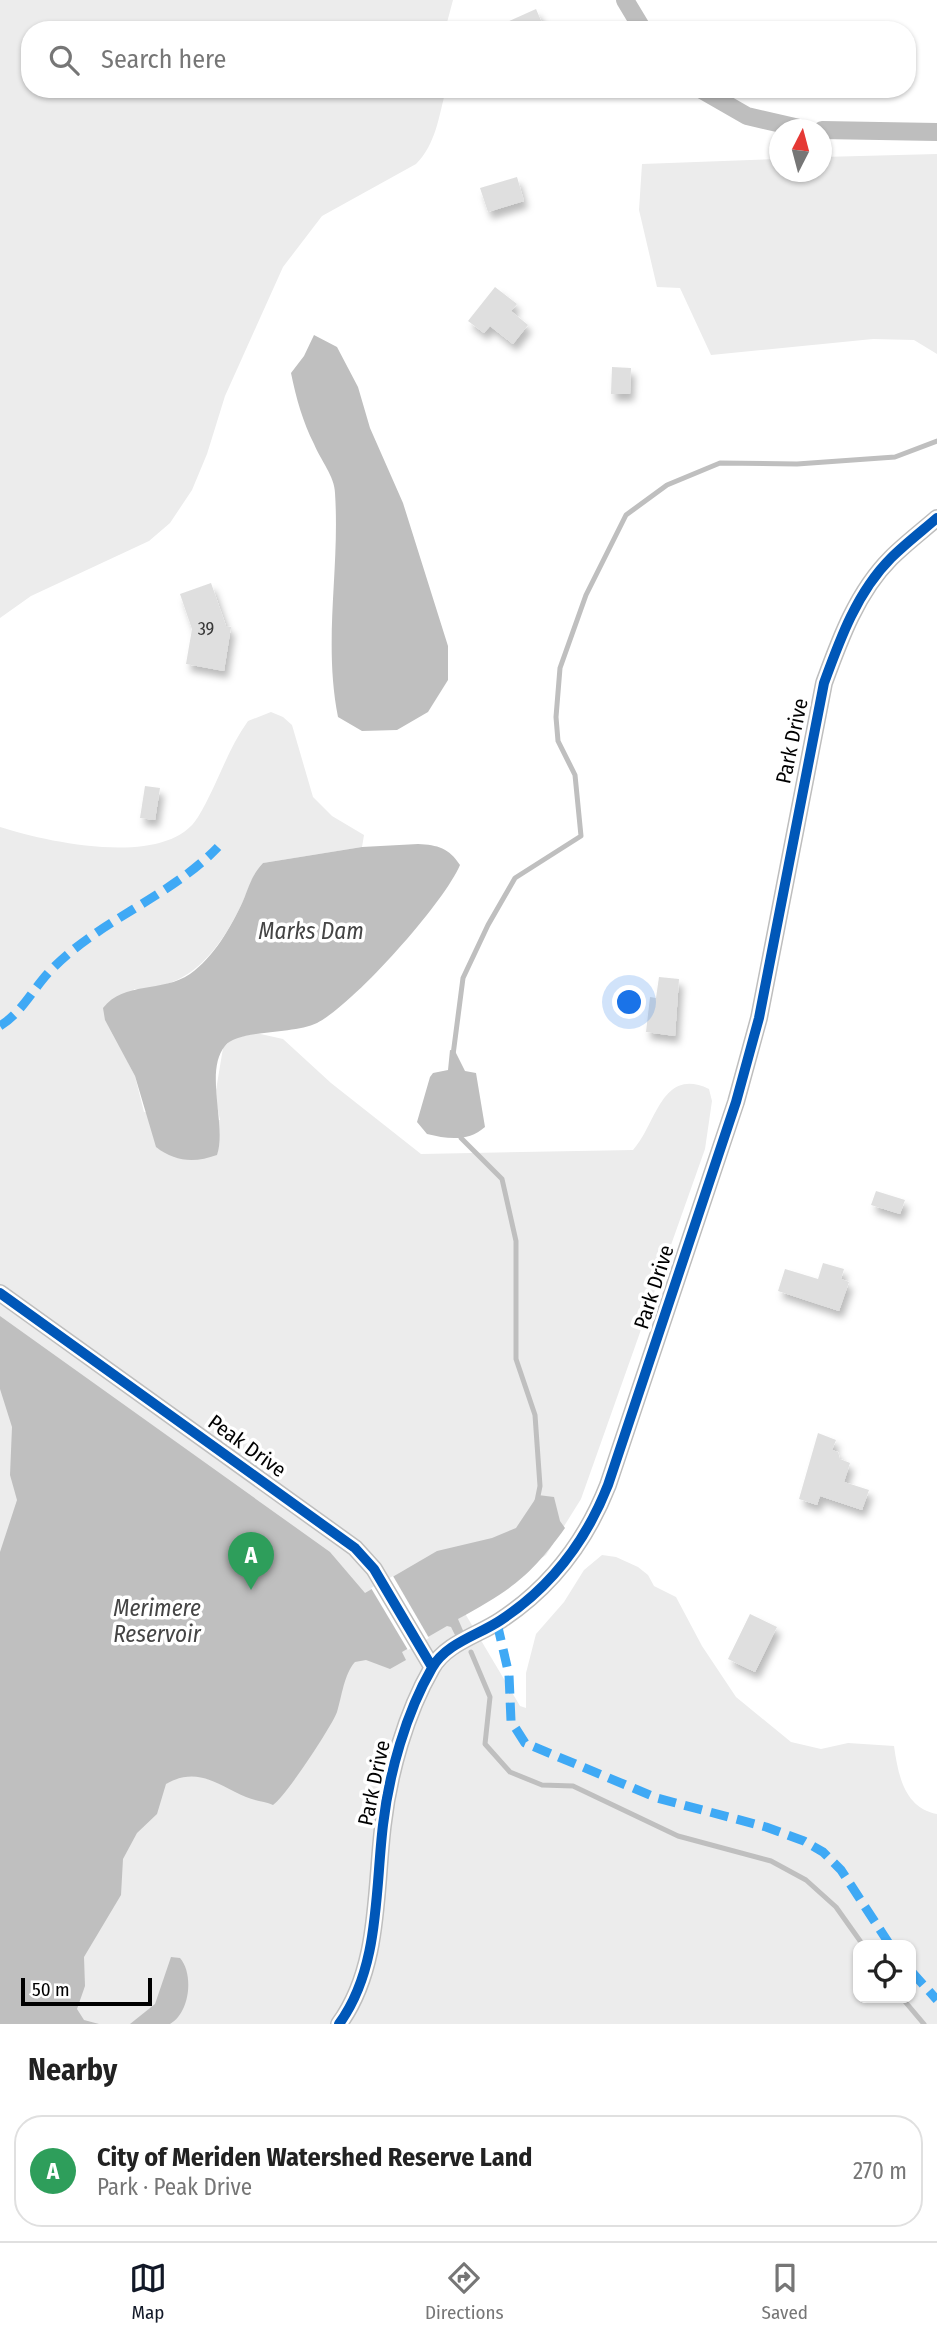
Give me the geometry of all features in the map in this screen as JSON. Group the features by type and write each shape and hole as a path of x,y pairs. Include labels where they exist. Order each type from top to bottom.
{"street":[{"path":"625,0 638,21"},
{"path":"716,98 747,116 769,121"},
{"path":"832,130 937,132"},
{"name":"Park Drive","path":"339,2024 354,2004 367,1962 383,1821 409,1721 432,1667 455,1646 503,1619 545,1586 566,1562 601,1504 711,1178 759,1018 824,683 841,635 863,594 890,559 937,518"},
{"name":"Peak Drive","path":"0,1293 350,1544 367,1560 382,1582 432,1667"}],"shaded area":[{"path":"0,0 453,0 447,21 21,21 21,98 444,98 432,139 416,164 322,216 283,267 225,396 207,454 192,490 170,523 149,541 31,596 0,618"},
{"path":"937,154 937,354 914,340 873,339 711,355 680,288 657,287 639,210 642,164 769,159 769,182 832,182 832,157"},
{"path":"271,712 283,717 292,725 313,797 332,816 364,835 362,847 263,863 225,935 202,963 172,982 134,989 117,1041 135,1076 144,1112 220,1120 215,1096 223,1048 232,1039 256,1033 283,1039 331,1083 421,1154 633,1150 670,1092 680,1085 693,1084 709,1089 712,1101 705,1149 581,1499 546,1555 463,1610 520,1706 526,1708 526,1673 536,1634 564,1602 584,1570 602,1555 616,1557 638,1567 648,1575 654,1586 676,1597 702,1646 736,1697 791,1742 821,1749 848,1743 894,1746 901,1778 910,1797 926,1811 937,1814 937,2024 0,2024 0,827 46,839 105,847 161,843 183,833 198,817 248,721"}],"water":[{"path":"314,335 337,347 358,387 370,428 403,503 448,646 448,680 428,712 397,730 362,731 338,717 332,660 336,522 334,487 306,427 291,373 304,356"},
{"name":"Marks Dam","path":"418,844 442,848 460,865 436,903 396,952 352,996 317,1023 241,1037 225,1046 216,1070 220,1129 217,1155 185,1160 170,1156 156,1147 135,1076 105,1020 103,1008 122,994 168,984 199,967 227,931 253,876 263,863 362,847"},
{"path":"450,1050 455,1051 465,1071 476,1073 485,1127 465,1137 450,1138 427,1134 417,1122 430,1077 433,1073 448,1070"},
{"name":"Merimere Reservoir","path":"0,1316 330,1552 365,1593 437,1551 492,1538 516,1528 538,1495 554,1497 560,1521 565,1528 530,1571 506,1590 458,1619 465,1635 457,1639 451,1627 447,1626 402,1652 406,1660 390,1669 366,1660 355,1662 346,1679 333,1720 297,1776 273,1805 198,1777 177,1779 166,1784 157,1814 137,1833 123,1859 121,1895 84,1957 85,1986 77,2009 84,2020 99,2024 0,2024 0,1552 17,1500 10,1475 12,1427 0,1389"},
{"path":"171,1957 180,1958 187,1974 188,1993 182,2011 170,2024 130,2024 155,2004"}],"pier":[{"path":"393,1576 429,1638 408,1650 371,1588"}],"building":[{"path":"536,9 541,21 509,21"},
{"path":"517,177 524,201 488,212 480,188"},
{"path":"495,287 517,304 511,311 528,325 513,344 490,326 484,333 468,321"},
{"path":"612,367 631,368 630,394 611,394"},
{"path":"211,583 226,626 231,627 224,671 186,664 192,629 180,594"},
{"path":"145,786 160,788 155,820 140,818"},
{"path":"659,977 679,979 675,1036 646,1032 650,997 656,998"},
{"path":"876,1191 905,1200 900,1214 871,1205"},
{"path":"823,1263 844,1269 841,1279 849,1282 839,1311 778,1291 785,1269 818,1279"},
{"path":"818,1433 836,1440 832,1450 838,1452 840,1459 850,1463 844,1482 869,1490 862,1510 820,1496 817,1505 799,1499"},
{"path":"750,1614 777,1627 755,1672 728,1659"}],"waterway":[{"path":"453,1055 463,978 488,925 515,878 581,836 575,775 558,741 556,717 560,668 586,595 626,515 667,485 720,463 797,464 895,457 937,441"},
{"path":"461,1134 461,1138 502,1179 516,1241 516,1359 535,1415 540,1486 537,1501"},
{"path":"471,1652 490,1697 485,1744 510,1772 542,1785 573,1786 678,1836 771,1861 806,1880 836,1907 859,1940"},
{"path":"906,2003 924,2024"}],"marked path":[{"path":"0,1026 16,1013 47,974 73,950 179,880 218,847"},
{"path":"497,1623 509,1675 511,1721 525,1743 657,1798 766,1827 804,1841 823,1852 841,1870 887,1940"},
{"path":"916,1977 937,2000"}],"cycle path":[{"path":"339,2024 362,1979 369,1954 390,1785 414,1704 438,1659 463,1640 501,1620 551,1578 578,1544 608,1485 736,1102 759,1018 824,683 843,633 868,586 891,558 937,518"},
{"path":"0,1293 355,1548 374,1569 432,1667"}],"place":[{"name":"City of Meriden Watershed Reserve Land","path":"251,1590"}]}
